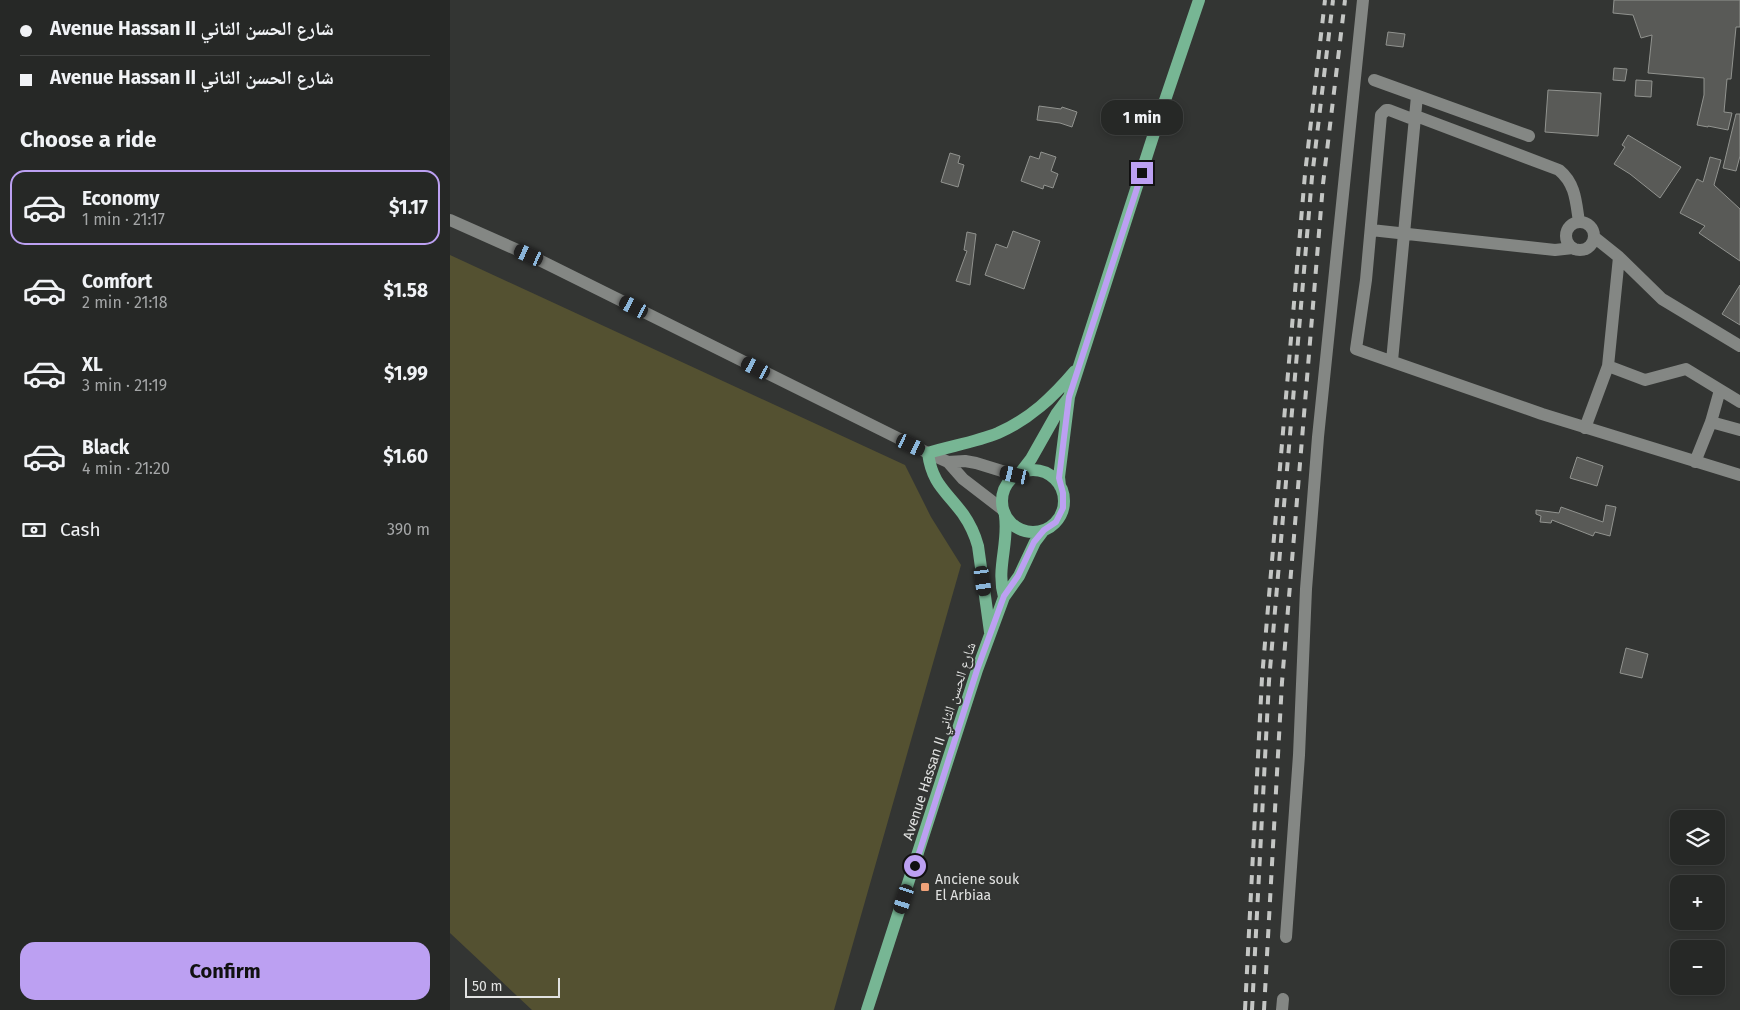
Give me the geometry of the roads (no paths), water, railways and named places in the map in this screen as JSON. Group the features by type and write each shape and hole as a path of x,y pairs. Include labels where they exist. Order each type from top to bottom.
{"main road":[{"path":"1069,397 1057,413 1031,459 1005,487 1002,494 1004,513 1015,527 1022,531 1037,532 1044,530 1051,527 1061,515 1064,501 1059,478 1069,397 1199,0"},
{"path":"990,634 975,536 965,516 938,484 931,469 928,453 996,434 1020,422 1056,393 1080,365"},
{"path":"1018,474 1029,470 1044,471 1056,480 1060,486"},
{"name":"Avenue Hassan II شارع الحسن الثاني","path":"1004,513 1006,532 1000,570 1004,596"},
{"name":"Avenue Hassan II شارع الحسن الثاني","path":"867,1010 977,670 1004,596 1018,576 1034,542 1044,530"}],"street":[{"path":"1286,937 1299,755 1306,589 1318,429 1363,0"},
{"path":"1374,80 1529,136"},
{"path":"1392,361 1416,118 1416,96"},
{"path":"1579,222 1574,190 1568,179 1559,170 1416,118 1386,110 1381,115 1366,280 1356,349 1585,428 1740,475"},
{"path":"450,220 529,255 948,462 976,463 1018,474"},
{"path":"1371,230 1555,250 1573,248 1582,250 1590,246 1594,237 1592,228 1588,224 1574,223 1568,230 1567,240 1573,248"},
{"path":"1594,237 1619,257 1662,299 1740,346"},
{"path":"1585,428 1608,366 1619,257"},
{"path":"1608,366 1645,380 1686,369 1740,402"},
{"path":"1695,462 1711,422 1720,390"},
{"path":"1711,422 1740,430"},
{"path":"948,462 963,479 1004,513"}],"railway":[{"path":"1245,1010 1262,678 1305,174 1325,0"},
{"path":"1252,1010 1269,681 1312,177 1333,0"},
{"path":"1264,1010 1282,682 1323,184 1345,0"}],"place":[{"name":"Anciene souk El Arbiaa","path":"925,887"}]}
